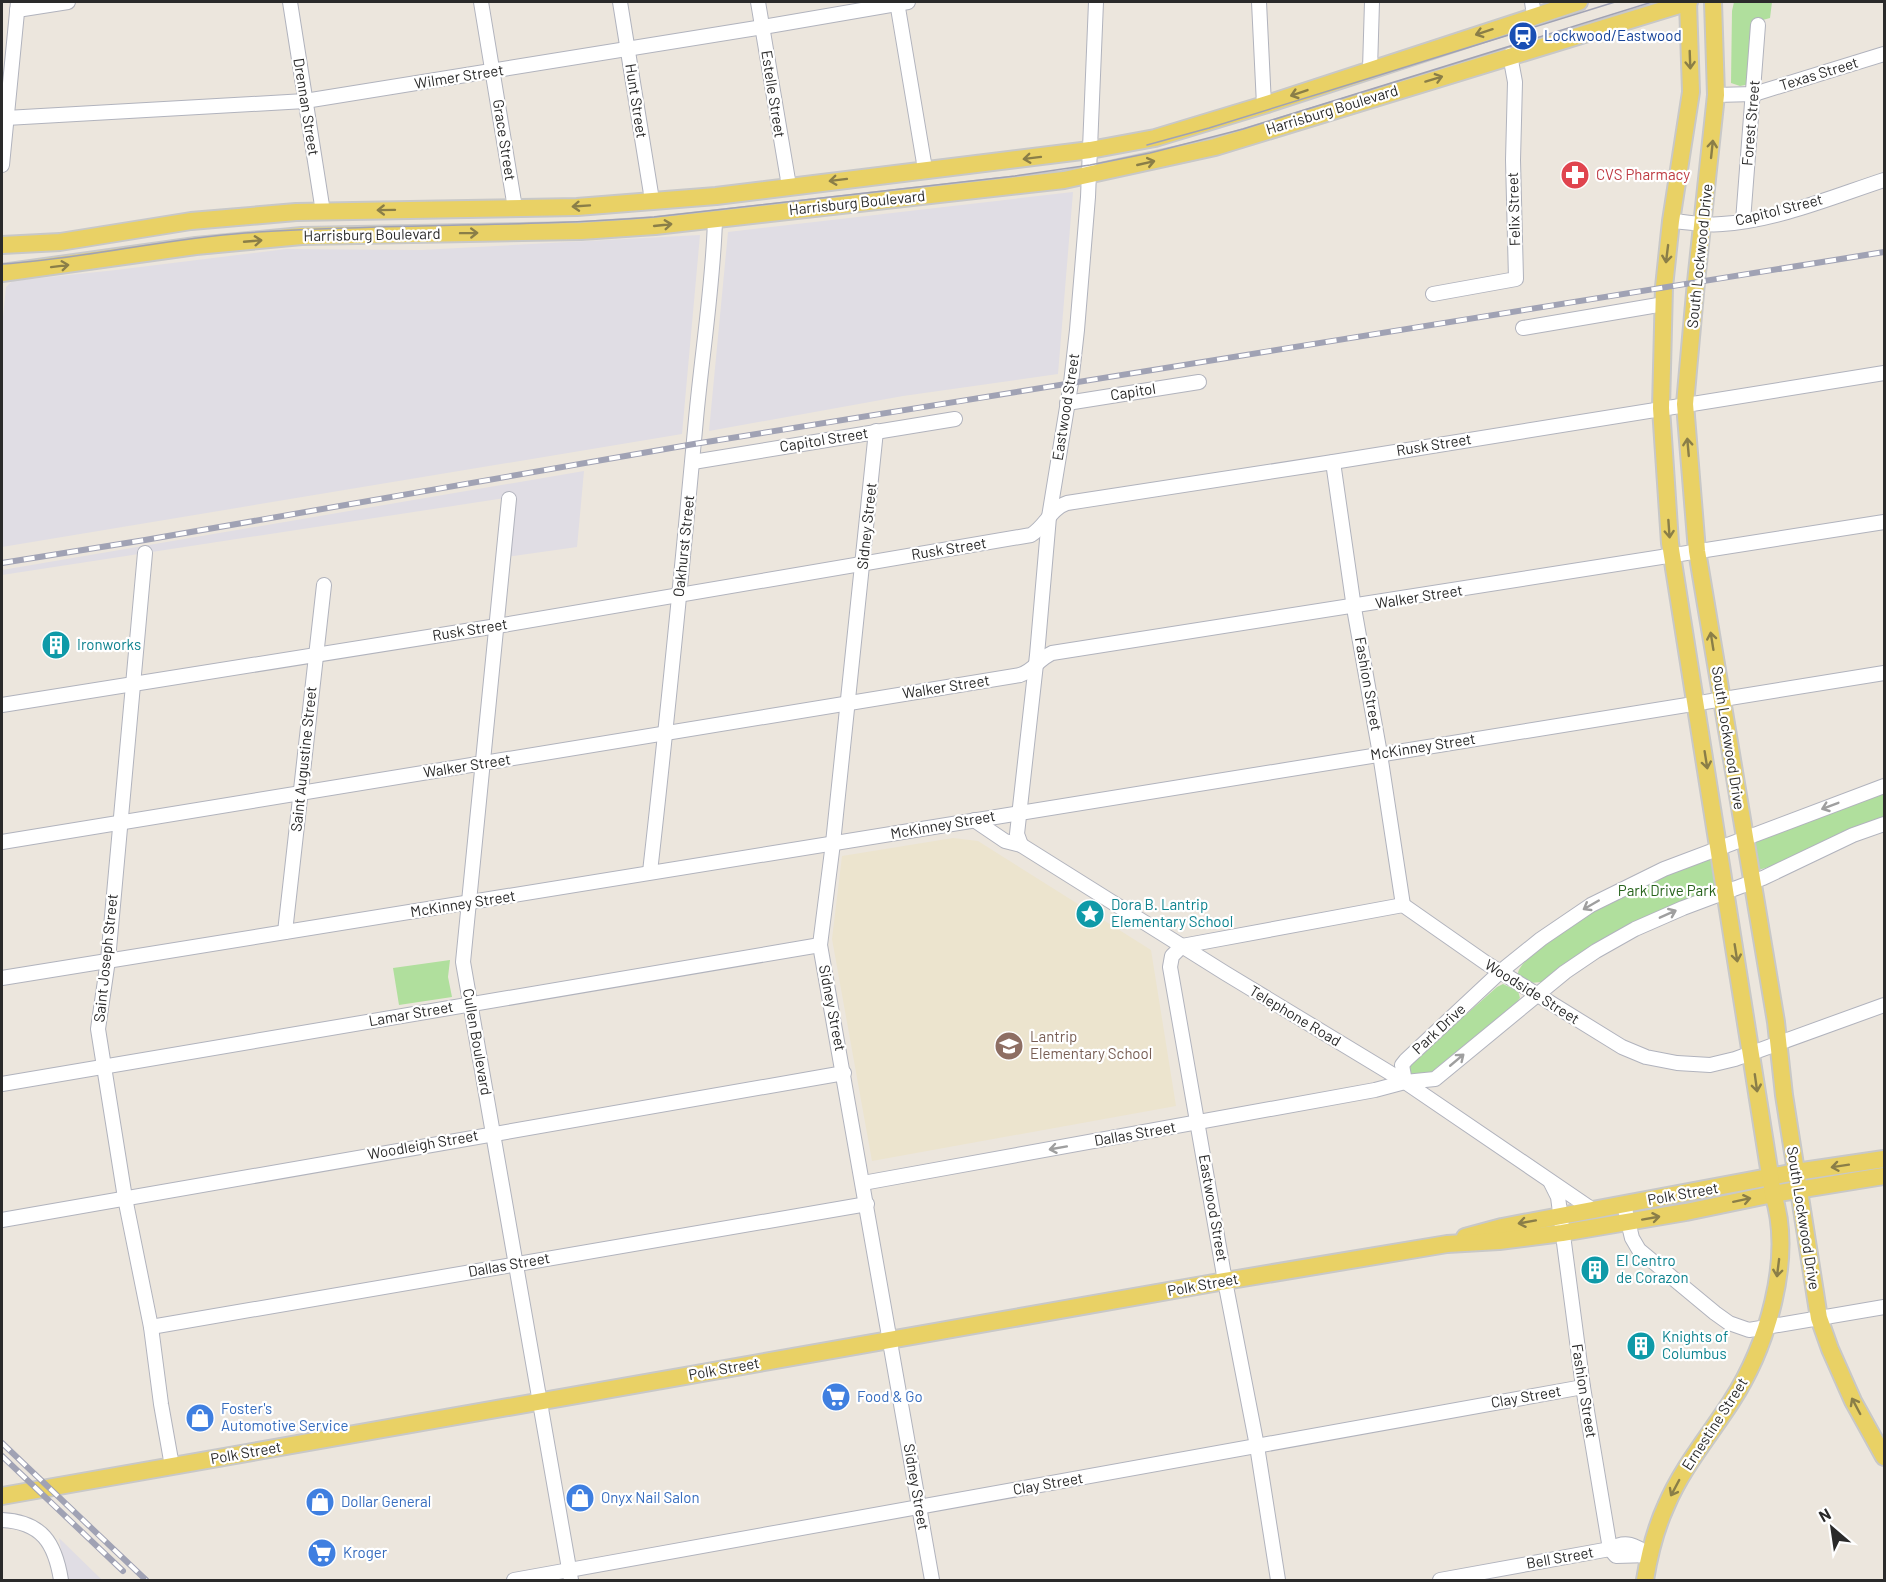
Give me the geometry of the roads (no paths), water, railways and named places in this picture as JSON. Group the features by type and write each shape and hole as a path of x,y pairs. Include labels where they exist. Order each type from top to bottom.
{"main road":[{"name":"Harrisburg Boulevard","path":"2,245 60,242 191,221 323,212 577,207 716,196 1090,150 1155,138 1264,105 1370,69 1533,8 1579,2"},
{"name":"Harrisburg Boulevard","path":"2,273 196,246 302,236 581,231 715,220 1089,176 1215,147 1688,2"},
{"name":"South Lockwood Drive","path":"1688,2 1691,92 1671,221 1664,287 1661,408 1671,554 1772,1186"},
{"name":"South Lockwood Drive","path":"1713,2 1716,95 1685,404 1696,551 1776,1022 1777,1044 1819,1318 1852,1401 1882,1450"},
{"name":"Polk Street","path":"2,1496 1447,1244 1493,1229 1561,1224 1626,1213 1797,1181 1884,1158"},
{"name":"Polk Street","path":"1797,1181 1884,1176"},
{"name":"Ernestine Street","path":"1645,1581 1649,1555 1666,1506 1684,1471 1747,1374 1765,1328 1776,1289 1780,1262 1778,1210 1772,1186"},
{"name":"Polk Street","path":"1561,1224 1593,1210 1626,1213"}],"street":[{"path":"2,165 6,83 18,6 68,2"},
{"name":"Drennan Street","path":"290,2 323,212"},
{"name":"Grace Street","path":"481,2 515,208"},
{"name":"Hunt Street","path":"620,2 652,200"},
{"name":"Estelle Street","path":"758,2 789,186"},
{"path":"901,2 925,169"},
{"name":"Wilmer Street","path":"6,118 305,101 763,27 901,2"},
{"name":"Eastwood Street","path":"1020,812 1049,517 1077,330 1089,176 1096,2"},
{"path":"1259,2 1264,105"},
{"path":"1370,69 1372,2"},
{"name":"Forest Street","path":"1743,221 1758,25"},
{"name":"Texas Street","path":"1716,95 1754,94 1884,54"},
{"name":"Felix Street","path":"1433,294 1516,279 1513,160 1515,82 1510,55"},
{"name":"Capitol Street","path":"1671,221 1721,225 1770,216 1884,180"},
{"name":"Oakhurst Street","path":"650,872 666,733 696,416 712,284 715,220"},
{"path":"1523,328 1664,304"},
{"name":"Rusk Street","path":"2,705 497,626 679,593 1031,535 1040,529 1059,506 1067,503 1884,373"},
{"name":"Capitol","path":"1067,403 1199,382"},
{"name":"Capitol Street","path":"693,462 955,419"},
{"name":"Sidney Street","path":"876,431 833,843 820,945 932,1581"},
{"name":"Fashion Street","path":"1333,462 1354,608 1380,754 1403,905"},
{"name":"Cullen Boulevard","path":"509,499 463,962 570,1575"},
{"name":"Walker Street","path":"2,842 1020,675 1030,672 1042,658 1052,654 1354,608 1671,554 1884,522"},
{"name":"Saint Joseph Street","path":"145,553 108,960 98,1029 125,1198 151,1327 160,1404 172,1466"},
{"name":"Saint Augustine Street","path":"285,932 324,585"},
{"name":"McKinney Street","path":"2,978 1884,673"},
{"name":"Park Drive","path":"1406,1082 1402,1065 1406,1060 1500,972 1541,939 1591,905 1664,868 1884,786"},
{"path":"1020,812 1017,834 1021,845"},
{"name":"Telephone Road","path":"974,820 1005,841 1021,845 1406,1082 1593,1210"},
{"path":"1406,1082 1434,1079 1535,995 1596,951 1635,929 1753,881 1853,835 1884,824"},
{"path":"1182,945 1403,905"},
{"name":"Woodside Street","path":"1403,905 1535,995 1601,1035 1646,1057 1677,1063 1710,1065 1752,1053 1884,1005"},
{"name":"Lamar Street","path":"2,1084 820,945"},
{"name":"Eastwood Street","path":"1182,945 1172,956 1170,967 1257,1446 1278,1581"},
{"name":"Woodleigh Street","path":"2,1220 844,1073"},
{"name":"Dallas Street","path":"863,1183 1375,1090 1406,1082"},
{"path":"1550,1181 1558,1197 1561,1224"},
{"name":"Dallas Street","path":"151,1327 867,1204"},
{"path":"1626,1213 1632,1238 1639,1250 1729,1323 1749,1330 1884,1307"},
{"name":"Fashion Street","path":"1561,1224 1583,1387 1610,1549"},
{"name":"Clay Street","path":"514,1581 570,1575 919,1508 1583,1387"},
{"path":"2,1520 18,1521 38,1530 51,1545 58,1560 61,1581"},
{"name":"Bell Street","path":"1440,1581 1610,1549 1616,1556 1649,1555"}],"tram line":[{"path":"1147,145 1209,128 1615,2"},
{"path":"2,264 245,233 552,223 654,217 1015,176 1090,165 1150,153 1243,129 1652,2"}],"railway":[{"path":"2,563 694,444 1884,252"},
{"path":"2,1443 146,1580"},
{"path":"2,1456 123,1571"}],"place":[{"name":"Lockwood/Eastwood","path":"1523,36"},
{"name":"CVS Pharmacy","path":"1575,175"},
{"name":"Ironworks","path":"56,645"},
{"name":"Dora B. Lantrip Elementary School","path":"1090,914"},
{"name":"Lantrip Elementary School","path":"1009,1046"},
{"name":"El Centro de Corazon","path":"1595,1270"},
{"name":"Knights of Columbus","path":"1641,1346"},
{"name":"Food & Go","path":"836,1397"},
{"name":"Foster's Automotive Service","path":"200,1418"},
{"name":"Onyx Nail Salon","path":"580,1498"},
{"name":"Dollar General","path":"320,1502"},
{"name":"Kroger","path":"322,1553"}],"park label":[{"name":"Park Drive Park","path":"1667,891"}]}
